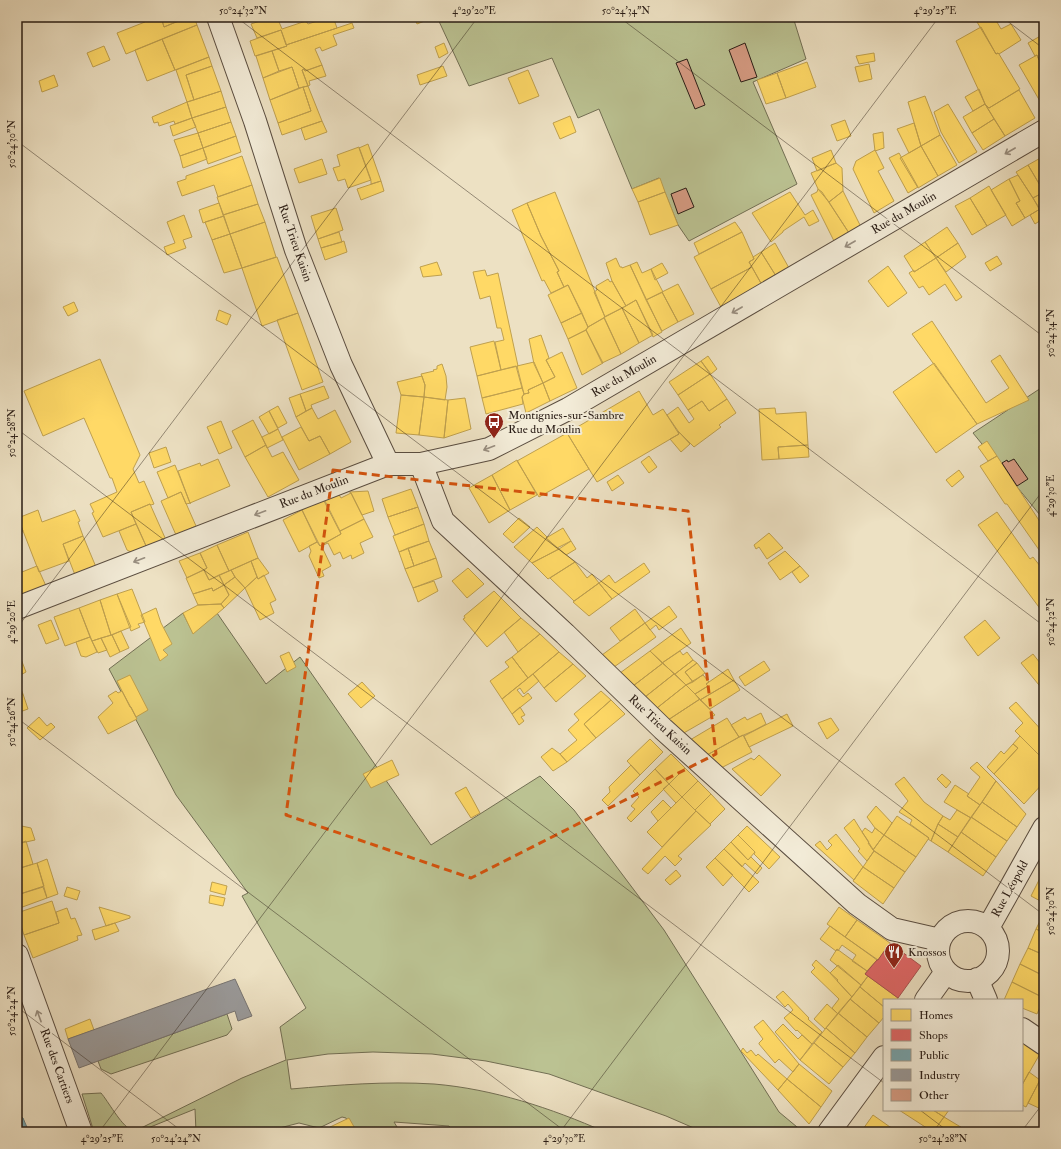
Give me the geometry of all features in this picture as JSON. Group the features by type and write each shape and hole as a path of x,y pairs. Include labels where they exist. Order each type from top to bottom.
{"street":[{"name":"Rue Trieu Kaisin","path":"218,17 255,121 299,257 340,366 388,464"},
{"name":"Rue du Moulin","path":"17,608 388,464 421,464 489,449 568,409 1044,131"},
{"name":"Rue Trieu Kaisin","path":"421,464 443,521 565,634 663,729 857,904 892,929 940,940"},
{"name":"Rue Léopold","path":"988,928 1044,828"},
{"name":"Rue Léopold","path":"940,940 949,927 956,923 973,921 988,928 994,935 998,953 996,962 992,969 985,976 977,980"},
{"path":"940,940 938,948 939,957 941,965 946,972 961,980 977,980 986,999"},
{"name":"Rue des Cartiers","path":"17,955 81,1132"},
{"path":"927,999 946,972"},
{"path":"1023,1030 1044,1044"},
{"path":"829,1132 883,1058"}],"highlighted area":[{"path":"333,470 688,511 716,754 471,878 286,815"}],"green space":[{"path":"437,17 793,17 806,59 753,82 797,184 689,241 678,225 659,178 632,189 599,109 578,118 552,58 469,86"},
{"path":"1044,386 1044,520 973,433"},
{"path":"183,613 193,633 217,613 266,684 300,657 431,845 540,776 574,810 664,930 779,1112 803,1132 703,1132 666,1116 549,1074 486,1061 432,1054 373,1052 328,1054 287,1060 291,1089 380,1083 416,1083 478,1090 543,1108 605,1132 453,1132 449,1126 394,1122 400,1132 354,1132 346,1118 342,1117 319,1128 299,1123 264,1132 196,1132 195,1109 138,1132 94,1132 82,1094 101,1093 126,1127 137,1130 242,1078 286,1060 280,1027 306,1008 242,896 248,893 176,795 109,669"},
{"path":"227,1014 232,1029 227,1035 111,1074 101,1069 98,1061"}],"building: Homes":[{"path":"144,17 161,17 164,27 188,17 194,17 197,25 126,54 117,33 145,22"},
{"path":"161,17 188,17 164,27"},
{"path":"272,17 277,17 282,29 306,21 308,24 333,17 337,28 286,45 281,30 257,38 251,24"},
{"path":"414,17 426,17 427,20 417,24"},
{"path":"986,17 994,17 1001,29 1011,24 1021,40 999,54 996,54 977,22"},
{"path":"352,23 354,28 333,35 337,45 322,51 320,47 315,49 322,65 305,71 304,69 302,70 308,86 299,88 292,67 279,71 272,51"},
{"path":"197,25 209,57 175,70 162,39"},
{"path":"981,27 996,54 999,54 1020,89 989,108 985,104 956,41"},
{"path":"281,30 287,46 255,56 250,41"},
{"path":"1044,34 1044,57 1039,60 1028,43"},
{"path":"162,39 175,70 147,81 135,50"},
{"path":"444,43 448,53 439,58 435,47"},
{"path":"104,46 110,60 93,67 87,53"},
{"path":"272,51 279,71 263,78 256,56"},
{"path":"874,53 875,61 859,64 856,56"},
{"path":"1037,55 1039,60 1044,57 1044,101 1041,103 1019,65"},
{"path":"209,57 212,66 186,75 194,100 187,102 176,70"},
{"path":"807,62 816,87 786,98 777,73"},
{"path":"869,64 872,79 859,82 855,67"},
{"path":"322,65 326,76 309,81 310,85 308,86 302,70 304,69 305,71"},
{"path":"212,66 221,91 194,100 186,75"},
{"path":"443,66 447,76 420,85 417,75"},
{"path":"292,67 299,88 270,100 263,78"},
{"path":"528,70 539,96 519,104 508,78"},
{"path":"777,73 786,98 766,104 757,80"},
{"path":"54,75 58,86 42,92 39,81"},
{"path":"308,86 322,121 282,135 278,123 311,111 303,87"},
{"path":"303,87 311,111 278,123 270,100"},
{"path":"979,89 985,104 973,111 965,97"},
{"path":"1019,90 1035,118 1005,136 985,104 989,108"},
{"path":"221,91 226,107 192,118 187,102"},
{"path":"925,96 940,135 921,146 908,102"},
{"path":"187,102 192,118 175,124 174,121 159,126 158,122 154,123 152,117"},
{"path":"948,104 977,152 959,163 941,132 934,112"},
{"path":"985,104 994,119 972,133 963,117"},
{"path":"226,107 231,122 198,133 192,118"},
{"path":"570,116 576,132 560,139 553,123"},
{"path":"192,118 196,127 173,136 170,126"},
{"path":"994,119 1005,136 983,150 972,133"},
{"path":"845,120 851,136 837,141 831,125"},
{"path":"322,121 327,132 305,140 301,128"},
{"path":"231,122 236,136 203,148 198,133"},
{"path":"914,123 921,146 909,153 897,129"},
{"path":"883,132 884,148 875,151 873,134"},
{"path":"198,133 203,148 180,156 174,140"},
{"path":"940,135 957,165 938,176 921,146"},
{"path":"236,136 241,152 208,164 203,148"},
{"path":"368,144 381,181 371,184 359,148"},
{"path":"921,146 938,176 918,188 900,158"},
{"path":"359,147 371,180 348,188 345,179 338,181 333,168 340,166 337,155"},
{"path":"203,148 207,159 183,168 180,156"},
{"path":"831,150 836,163 817,171 812,158"},
{"path":"875,150 884,168 878,171 894,201 874,213 853,169 856,161"},
{"path":"899,153 918,187 908,193 889,158"},
{"path":"242,156 252,185 218,197 214,185 182,196 177,182 186,179 186,176"},
{"path":"1044,156 1044,192 1028,165"},
{"path":"322,159 327,174 299,183 294,169"},
{"path":"836,163 842,168 843,191 829,202 818,189 811,173"},
{"path":"1028,165 1044,192 1033,198 1016,172"},
{"path":"1018,175 1040,209 1025,218 1016,203 1020,201 1009,179"},
{"path":"660,178 665,192 638,202 632,189"},
{"path":"1009,179 1020,201 1016,203 1025,218 1012,226 991,190"},
{"path":"381,181 384,191 361,200 357,189"},
{"path":"252,185 258,204 223,215 217,197"},
{"path":"989,186 1006,215 987,226 970,198"},
{"path":"818,189 822,192 849,233 834,241 811,195 817,192"},
{"path":"843,191 861,227 849,233 829,202"},
{"path":"555,192 605,317 588,327 568,285 564,287 557,272 559,271 541,236 527,203"},
{"path":"665,192 678,225 650,235 638,202"},
{"path":"790,192 805,215 813,210 819,221 809,226 804,217 783,231 771,242 752,213"},
{"path":"1044,192 1044,218 1033,198"},
{"path":"970,198 987,226 972,235 955,206"},
{"path":"219,203 224,216 203,223 199,210"},
{"path":"527,203 541,236 559,271 557,272 564,287 551,293 544,280 542,281 512,210"},
{"path":"258,204 265,222 230,234 223,215"},
{"path":"336,208 343,230 318,239 311,216"},
{"path":"1040,209 1044,218 1035,224 1030,215"},
{"path":"184,215 192,237 183,240 186,248 167,255 164,247 175,243 167,222"},
{"path":"224,216 230,234 212,240 205,222"},
{"path":"265,222 276,257 242,268 230,234"},
{"path":"735,222 742,232 699,254 694,243"},
{"path":"947,227 958,243 936,258 925,242"},
{"path":"339,232 342,242 321,248 318,239"},
{"path":"742,232 754,259 749,262 752,267 711,289 694,257"},
{"path":"230,234 242,268 224,273 212,240"},
{"path":"344,241 347,252 325,260 321,248"},
{"path":"925,242 936,258 914,272 904,256"},
{"path":"775,243 789,268 776,276 761,252"},
{"path":"958,243 966,257 946,272 936,258"},
{"path":"761,252 776,276 762,285 749,262 754,259 753,257"},
{"path":"997,256 1002,264 990,271 985,263"},
{"path":"277,257 298,313 262,326 242,268"},
{"path":"616,258 620,267 622,268 630,265 662,332 653,337 636,300 626,306 612,281 606,263"},
{"path":"936,258 962,297 956,301 945,284 929,295 923,286 919,288 909,273 914,270 914,272"},
{"path":"437,262 442,275 423,277 420,267"},
{"path":"637,262 642,273 651,269 663,292 646,300 630,265"},
{"path":"662,263 668,273 655,280 651,269"},
{"path":"888,266 907,293 888,307 868,281"},
{"path":"752,267 762,285 721,307 711,289"},
{"path":"485,270 487,276 498,273 518,366 501,370 495,342 504,340 501,328 497,328 490,296 480,299 473,272"},
{"path":"608,279 610,282 612,281 626,306 605,317 594,292 597,290 596,286"},
{"path":"678,284 694,314 678,322 662,292"},
{"path":"568,285 582,313 561,323 548,295"},
{"path":"662,292 678,322 662,331 646,300"},
{"path":"636,300 653,335 639,343 622,308"},
{"path":"74,302 78,311 68,316 63,307"},
{"path":"622,308 639,343 621,354 604,317"},
{"path":"219,310 231,315 227,325 216,320"},
{"path":"298,313 323,382 302,390 277,320"},
{"path":"582,313 588,327 586,330 568,339 561,323"},
{"path":"604,318 621,354 602,363 586,330 588,327"},
{"path":"932,321 986,403 1009,388 991,361 1000,355 1029,400 977,424 912,334"},
{"path":"586,330 603,363 582,375 568,339"},
{"path":"541,335 549,358 546,360 555,377 543,383 534,364 529,339"},
{"path":"494,341 501,370 477,376 470,347"},
{"path":"562,352 577,388 550,401 543,383 555,377 546,360"},
{"path":"708,356 717,369 711,374 701,361"},
{"path":"100,359 140,455 133,469 139,483 144,481 154,504 150,504 131,512 136,524 103,537 92,513 94,512 90,504 117,492 84,418 43,436 24,391"},
{"path":"701,361 710,374 678,395 669,382"},
{"path":"534,362 543,383 528,390 529,393 524,394 517,366"},
{"path":"934,363 977,424 936,453 893,392"},
{"path":"442,364 446,376 447,387 445,400 424,397 425,385 421,374 434,371 433,370 437,369 437,366"},
{"path":"516,366 522,388 482,398 477,376"},
{"path":"710,374 727,399 709,411 702,401 688,410 678,395"},
{"path":"422,376 425,385 424,397 401,395 397,382"},
{"path":"543,383 550,401 526,413 522,397 524,394 529,393 528,390"},
{"path":"324,386 329,398 311,405 312,408 306,411 300,394"},
{"path":"522,388 524,394 522,397 523,404 486,414 482,398"},
{"path":"639,391 653,415 663,409 679,434 597,482 567,433"},
{"path":"300,394 306,411 296,417 289,398"},
{"path":"401,395 424,397 419,435 396,433"},
{"path":"424,397 448,400 444,438 419,435"},
{"path":"465,398 471,429 444,438 448,400"},
{"path":"727,399 736,413 719,425 721,427 694,447 678,431 667,415 678,407 689,423 694,419 688,410 702,401 709,411"},
{"path":"278,406 287,423 278,428 269,411"},
{"path":"312,408 318,419 335,410 351,442 330,454 320,436 309,441 296,417"},
{"path":"775,408 776,414 806,412 808,445 778,447 779,459 762,460 759,409"},
{"path":"269,411 278,429 269,434 259,417"},
{"path":"253,420 266,445 245,457 232,431"},
{"path":"221,421 232,448 219,454 207,427"},
{"path":"301,427 309,441 320,436 330,454 299,470 282,437"},
{"path":"278,429 283,440 267,448 262,437"},
{"path":"678,431 690,444 681,452 670,439 679,434"},
{"path":"567,433 589,469 539,497 517,461"},
{"path":"987,441 997,456 988,461 978,447"},
{"path":"266,445 272,457 283,452 299,480 268,497 245,457"},
{"path":"808,445 809,457 779,459 778,447"},
{"path":"166,447 171,462 154,468 149,453"},
{"path":"649,456 657,467 649,473 641,462"},
{"path":"997,456 1044,528 1044,557 1007,504 1005,504 980,466"},
{"path":"218,459 230,486 190,503 178,471 200,463 201,466"},
{"path":"517,460 537,495 510,510 492,475"},
{"path":"175,465 191,503 186,504 181,492 168,498 157,472"},
{"path":"959,470 964,477 952,487 946,480"},
{"path":"492,475 510,510 489,523 469,488"},
{"path":"618,475 624,483 612,491 607,482"},
{"path":"411,489 418,507 388,517 382,499"},
{"path":"368,491 374,511 362,515 350,492"},
{"path":"181,492 196,526 176,535 161,501"},
{"path":"338,493 341,498 351,493 364,519 340,531 324,499"},
{"path":"323,499 341,534 320,546 302,510"},
{"path":"150,504 166,540 147,548 131,512"},
{"path":"418,507 424,524 395,535 388,517"},
{"path":"38,510 42,522 75,510 80,521 78,522 83,536 63,544 69,561 39,572 18,518"},
{"path":"302,510 317,542 299,552 283,520"},
{"path":"997,512 1030,559 1033,557 1044,571 1044,614 978,525"},
{"path":"18,518 23,531 17,534 17,519"},
{"path":"519,518 530,527 513,543 503,534"},
{"path":"364,519 373,537 360,543 364,553 352,559 351,555 343,559 340,552 334,555 328,543 321,546 341,534 340,531"},
{"path":"136,524 147,548 133,553 127,550 119,531"},
{"path":"424,524 429,541 399,552 393,536"},
{"path":"537,527 547,537 546,538 559,549 532,563 514,547"},
{"path":"563,528 571,541 557,548 546,538"},
{"path":"248,532 258,558 229,571 217,545"},
{"path":"769,533 783,548 767,559 759,547 756,549 754,545"},
{"path":"83,536 96,567 75,575 63,544"},
{"path":"429,541 436,558 414,566 408,548"},
{"path":"571,541 576,549 566,555 559,549"},
{"path":"317,542 320,546 321,545 331,566 322,571 324,576 319,578 309,556 311,551 309,546"},
{"path":"217,545 229,571 209,580 204,570 207,568 200,553"},
{"path":"408,548 414,566 405,569 399,552"},
{"path":"559,549 575,562 548,579 532,563"},
{"path":"785,551 800,566 780,580 768,563"},
{"path":"200,553 207,568 187,578 179,561"},
{"path":"258,558 269,573 258,579 251,561"},
{"path":"436,558 442,577 413,588 405,569"},
{"path":"251,561 257,577 245,588 231,570"},
{"path":"575,562 587,578 592,574 599,583 574,601 550,578"},
{"path":"644,563 650,572 612,599 599,583 609,575 615,583"},
{"path":"37,566 46,586 17,597 17,574"},
{"path":"800,566 809,576 800,583 792,572"},
{"path":"468,568 484,584 467,598 452,581"},
{"path":"204,570 209,580 219,575 224,585 213,591 212,588 193,594 186,578"},
{"path":"231,570 235,577 224,585 219,575"},
{"path":"264,575 276,600 270,603 274,613 260,620 245,588 257,577 258,579"},
{"path":"235,577 245,588 224,608 221,604 229,595 224,585"},
{"path":"434,581 438,591 418,602 413,588"},
{"path":"599,583 612,599 589,616 573,602"},
{"path":"224,585 229,595 221,604 198,605 193,594 212,588 213,591"},
{"path":"132,589 145,622 138,624 140,627 131,631 117,594"},
{"path":"494,591 521,618 487,647 463,619 465,618 464,616"},
{"path":"117,594 131,627 111,635 100,600"},
{"path":"100,600 111,635 92,641 79,608"},
{"path":"221,604 224,608 193,634 183,613 198,605"},
{"path":"669,606 677,617 659,630 656,625 650,630 645,623"},
{"path":"79,608 90,637 65,646 54,617"},
{"path":"156,608 161,623 172,644 163,650 168,655 160,661 141,615"},
{"path":"635,609 645,623 620,641 610,628"},
{"path":"521,618 540,634 518,652 504,632"},
{"path":"51,620 59,639 46,644 38,625"},
{"path":"985,620 1000,638 978,656 964,637"},
{"path":"645,623 656,637 614,667 602,655"},
{"path":"681,628 691,643 662,663 650,651"},
{"path":"121,631 129,648 120,652 112,635"},
{"path":"540,634 559,652 528,678 512,657"},
{"path":"112,635 120,652 110,657 101,638"},
{"path":"90,637 97,652 86,657 81,656 76,642"},
{"path":"101,638 107,650 98,653 92,641"},
{"path":"650,651 663,663 633,686 620,673"},
{"path":"680,651 683,655 687,652 693,660 675,674 662,663"},
{"path":"289,652 296,667 287,672 280,656"},
{"path":"559,652 573,664 544,688 533,674"},
{"path":"1033,654 1044,668 1043,690 1021,663"},
{"path":"512,657 528,678 502,699 490,681 509,667 505,662"},
{"path":"21,659 26,672 17,677 17,660"},
{"path":"693,660 697,663 685,672 693,682 686,685 675,674"},
{"path":"764,661 770,670 745,686 739,677"},
{"path":"663,663 674,674 645,697 633,686"},
{"path":"697,663 705,673 693,682 685,672"},
{"path":"573,664 586,676 556,702 544,688"},
{"path":"728,669 734,680 700,700 695,694 708,686 706,684"},
{"path":"533,674 539,681 524,694 520,688 517,690 523,697 528,693 532,698 512,714 502,699"},
{"path":"674,674 686,685 657,708 645,697"},
{"path":"130,675 148,710 136,717 117,681"},
{"path":"703,675 709,682 706,684 708,686 695,694 686,685"},
{"path":"17,680 23,694 17,696"},
{"path":"734,680 740,690 710,709 700,700"},
{"path":"362,682 375,696 361,708 348,694"},
{"path":"686,685 700,699 668,720 657,708"},
{"path":"116,691 118,693 122,691 137,719 108,734 98,717 113,703 108,696"},
{"path":"601,691 611,700 584,724 596,738 567,762 560,754 577,740 568,730 579,720 574,714"},
{"path":"23,694 28,709 17,713 17,696"},
{"path":"700,699 715,715 682,734 668,720"},
{"path":"611,700 625,714 596,738 584,724"},
{"path":"1016,702 1044,733 1044,760 1015,731 1023,723 1009,708"},
{"path":"520,707 525,715 521,717 524,721 519,725 512,714"},
{"path":"761,713 766,724 739,737 731,725 745,717 747,720"},
{"path":"787,714 793,726 749,747 744,736"},
{"path":"39,717 47,726 51,723 55,727 40,740 27,728"},
{"path":"727,718 739,737 707,755 690,740"},
{"path":"831,718 839,730 827,739 818,723"},
{"path":"743,735 752,752 721,768 707,755"},
{"path":"1020,736 1044,760 1044,782 1024,804 994,774 1018,748 1013,744"},
{"path":"650,739 663,752 640,775 627,761"},
{"path":"1013,744 1018,748 994,774 987,767 1001,751 1004,754"},
{"path":"552,748 567,762 553,771 541,757"},
{"path":"671,754 685,768 669,784 655,769"},
{"path":"759,755 781,775 761,796 732,769 751,758 754,760"},
{"path":"392,760 399,775 371,788 363,774"},
{"path":"977,762 996,781 980,805 967,796 980,777 970,768"},
{"path":"631,765 640,775 608,806 602,800 610,792 609,787"},
{"path":"685,768 698,781 682,797 669,784"},
{"path":"655,769 669,784 631,822 627,818 635,809 631,806 639,797 633,791"},
{"path":"942,774 951,782 946,788 937,779"},
{"path":"904,777 924,802 943,816 931,841 910,824 912,820 899,812 908,801 895,784"},
{"path":"698,781 711,794 695,810 682,797"},
{"path":"996,781 1026,814 1017,827 982,802"},
{"path":"669,784 682,797 676,803 663,789"},
{"path":"955,785 969,794 967,796 980,805 971,818 944,802"},
{"path":"466,787 480,813 471,818 455,793"},
{"path":"711,794 725,809 710,824 695,810"},
{"path":"682,797 696,811 662,847 647,832"},
{"path":"663,800 671,808 658,821 651,812"},
{"path":"982,802 1017,827 1007,841 971,817"},
{"path":"876,806 892,823 884,835 875,828 867,817"},
{"path":"957,810 971,818 958,837 938,824 943,816 950,820"},
{"path":"696,811 711,825 678,856 682,859 675,866 665,856 648,874 642,869"},
{"path":"897,816 929,838 916,857 884,835"},
{"path":"971,817 1007,841 996,857 961,832"},
{"path":"854,819 874,851 867,861 858,851 860,849 844,828"},
{"path":"938,824 958,837 948,852 931,841"},
{"path":"17,825 31,828 35,840 17,844"},
{"path":"747,826 780,857 769,869 738,835"},
{"path":"865,828 872,833 875,828 884,835 873,850 862,832"},
{"path":"961,832 996,857 983,876 948,852"},
{"path":"836,834 863,867 854,880 815,845 820,841 827,850 832,845 828,841"},
{"path":"738,835 755,852 748,860 731,842"},
{"path":"884,835 916,857 905,872 873,850"},
{"path":"26,841 33,864 17,869 17,844"},
{"path":"731,842 748,860 751,857 762,868 757,874 745,863 742,867 724,849"},
{"path":"724,849 759,882 749,892 715,858"},
{"path":"874,851 905,872 894,888 863,867"},
{"path":"715,858 733,875 723,886 706,867"},
{"path":"47,859 58,894 47,898 37,863"},
{"path":"37,863 44,886 17,895 17,869"},
{"path":"863,867 894,888 883,904 853,881"},
{"path":"676,870 681,876 670,885 665,880"},
{"path":"1040,878 1044,880 1044,903 1031,896"},
{"path":"212,882 227,886 225,895 210,891"},
{"path":"43,887 47,898 17,909 17,895"},
{"path":"67,887 80,891 77,900 64,896"},
{"path":"210,895 225,898 223,906 209,903"},
{"path":"52,901 59,923 24,935 17,913"},
{"path":"99,907 130,916 130,918 106,926"},
{"path":"839,907 857,920 845,937 827,924"},
{"path":"67,908 71,919 75,918 82,935 77,936 78,940 33,958 24,935 59,923 56,912"},
{"path":"1044,913 1044,933 1036,929"},
{"path":"857,920 890,943 878,960 845,937"},
{"path":"115,923 119,931 95,940 92,930"},
{"path":"830,926 877,960 867,971 852,961 856,955 842,945 838,951 837,949 836,951 820,939"},
{"path":"1036,929 1044,933 1044,955 1028,948"},
{"path":"1028,948 1044,955 1044,976 1020,964"},
{"path":"837,949 867,971 865,974 868,976 861,985 830,960"},
{"path":"816,960 838,980 837,981 852,997 838,1014 832,1008 839,999 811,972 815,968 812,965"},
{"path":"1020,964 1044,976 1044,998 1012,982"},
{"path":"838,965 861,985 852,997 830,973"},
{"path":"868,976 898,998 883,999 883,1006 860,987"},
{"path":"1012,982 1044,998 1037,1014 1023,1008 1023,999 1004,999"},
{"path":"860,987 883,1006 883,1018 879,1023 850,999"},
{"path":"783,991 822,1032 812,1044 797,1030 796,1031 784,1018 793,1010 788,1004 785,1007 776,997"},
{"path":"850,999 879,1023 867,1037 838,1013"},
{"path":"827,1004 838,1014 825,1029 814,1019"},
{"path":"838,1013 867,1037 855,1053 826,1028"},
{"path":"90,1019 94,1030 68,1039 65,1029"},
{"path":"763,1020 799,1064 793,1072 779,1059 775,1063 759,1044 763,1039 754,1027"},
{"path":"783,1024 798,1039 802,1035 812,1044 800,1060 775,1032"},
{"path":"826,1028 855,1053 843,1067 814,1043"},
{"path":"1023,1042 1041,1052 1023,1083"},
{"path":"814,1043 843,1067 829,1084 800,1060"},
{"path":"743,1048 747,1053 751,1050 756,1056 758,1054 787,1079 778,1090 741,1051"},
{"path":"799,1064 832,1091 821,1107 787,1079"},
{"path":"1029,1072 1040,1080 1026,1107 1023,1106 1023,1083"},
{"path":"787,1079 821,1107 809,1124 778,1090"},
{"path":"1040,1080 1044,1083 1044,1104 1041,1109 1028,1103"},
{"path":"901,1111 935,1111 944,1117 933,1132"},
{"path":"935,1111 948,1111 944,1117"},
{"path":"873,1115 890,1127 902,1132 868,1132 863,1129"},
{"path":"944,1117 969,1132 933,1132"},
{"path":"349,1118 357,1132 333,1132 330,1127"}],"building: Shops":[{"name":"Knossos","path":"890,943 921,966 898,998 865,974 878,960"}],"building: Public":[{"path":"17,1115 23,1118 29,1132 17,1132"}],"building: Industry":[{"path":"235,979 252,1016 238,1021 235,1011 79,1068 68,1039"}],"building: Other":[{"path":"745,43 757,77 741,82 729,50"},
{"path":"687,59 705,105 695,109 676,63"},
{"path":"686,188 694,207 678,214 671,194"},
{"path":"1014,459 1028,479 1017,486 1002,463 1007,460 1008,462"}],"place":[{"name":"Montignies-sur-Sambre Rue du Moulin","path":"494,439"},
{"name":"Knossos","path":"894,969"}]}
